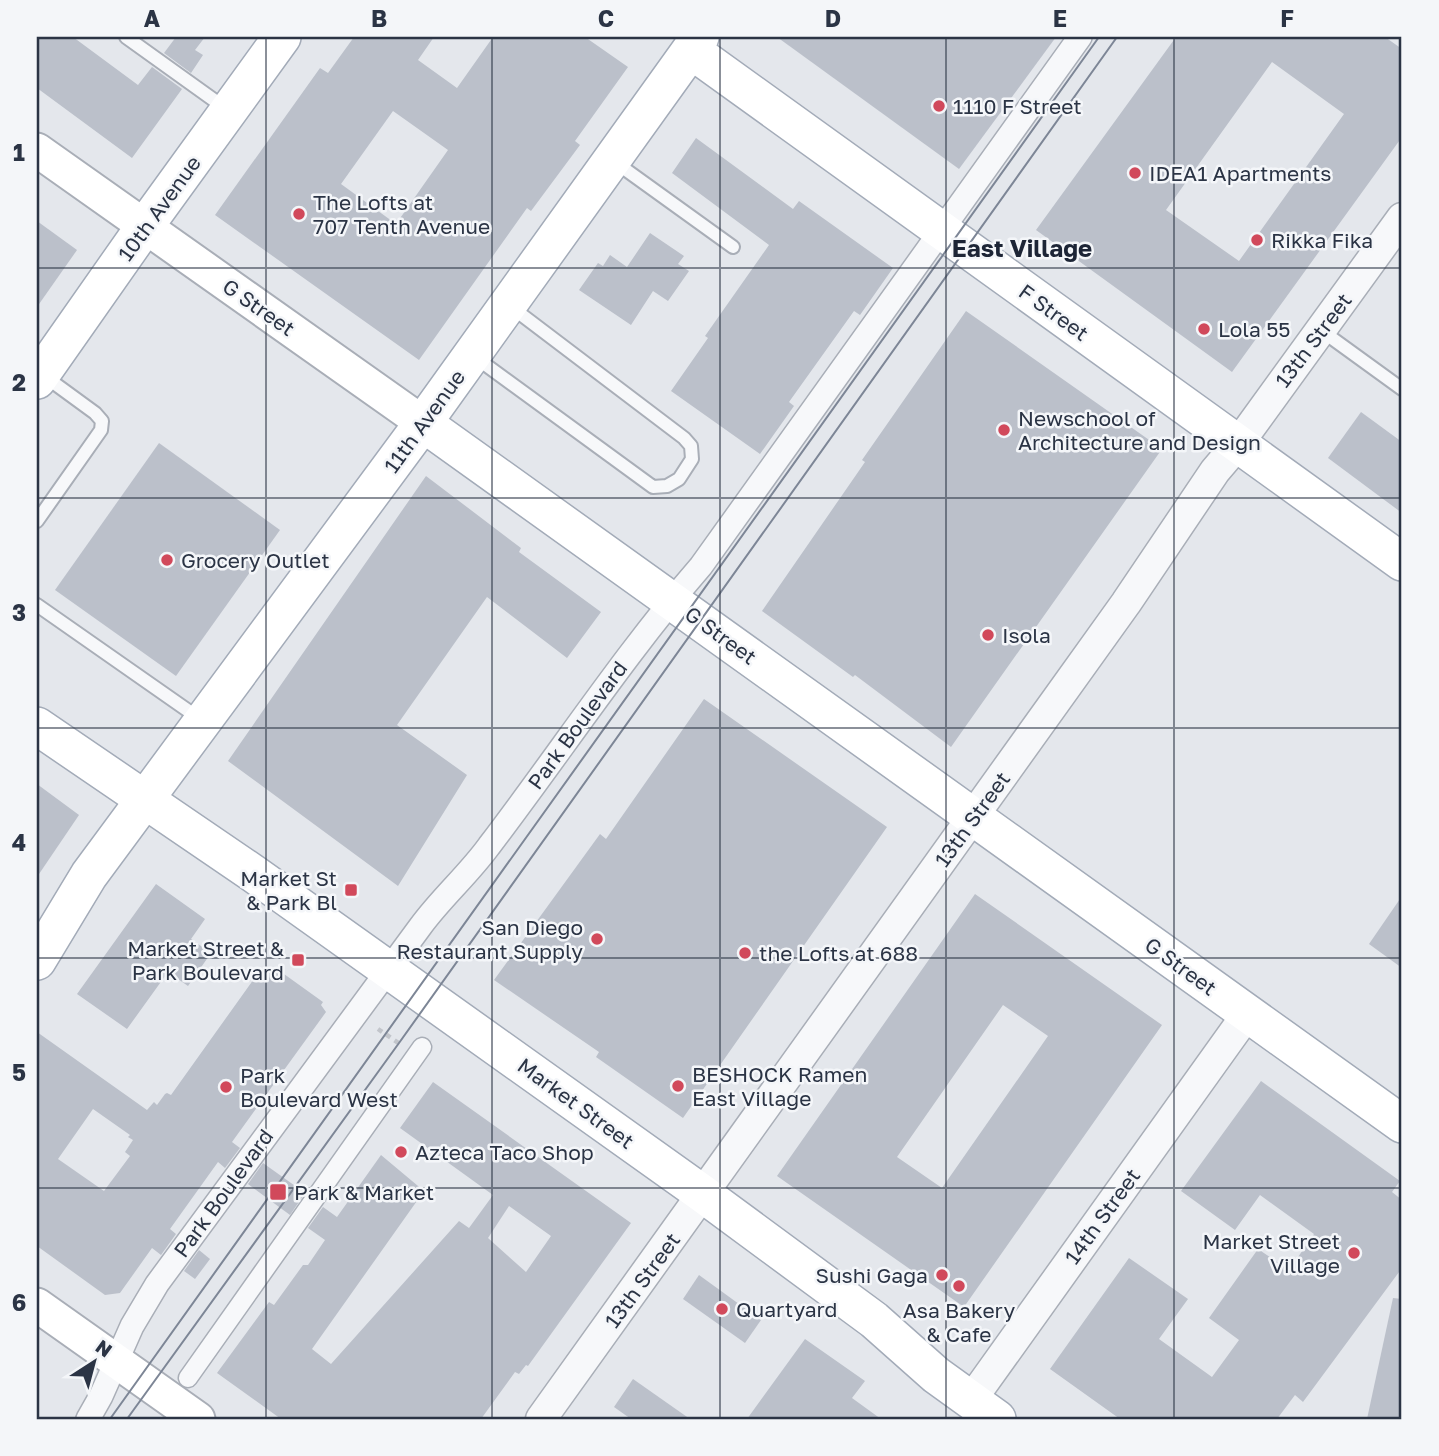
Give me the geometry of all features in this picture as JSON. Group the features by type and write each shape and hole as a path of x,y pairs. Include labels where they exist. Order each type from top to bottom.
{"main road":[{"name":"10th Avenue","path":"39,377 282,37"},
{"name":"F Street","path":"687,41 942,230 1402,562"},
{"name":"11th Avenue","path":"37,961 89,876 423,423 612,160 687,41"},
{"name":"G Street","path":"37,150 1402,1124"},
{"name":"Market Street","path":"37,726 254,874 703,1194 874,1320 975,1413"},
{"path":"37,1305 198,1419"}],"street":[{"name":"Park Boulevard","path":"88,1419 132,1326 156,1284 388,969 439,902 487,849 639,640 703,563 1080,37"},
{"name":"13th Street","path":"541,1419 1126,603 1215,471 1238,444 1402,218"},
{"name":"14th Street","path":"975,1413 1248,1013"},
{"path":"188,1378 422,1047"}],"lane":[{"path":"126,37 229,110"},
{"path":"612,160 733,247"},
{"path":"472,355 653,486 667,486 679,479 692,459 691,446 684,438 508,305"},
{"path":"1321,331 1402,389"},
{"path":"37,521 101,430 102,421 95,413 39,377"},
{"path":"37,605 203,722"}],"building":[{"path":"37,37 73,37 138,85 152,67 182,89 132,158 37,88"},
{"path":"176,37 205,37 195,50 203,55 191,73 164,53"},
{"path":"354,37 434,37 418,60 457,88 493,37 585,37 628,67 575,141 580,145 531,211 527,208 419,360 215,215 320,68 328,73","holes":["393,111 448,150 396,224 341,184"]},
{"name":"1110 F Street","path":"777,37 1056,37 959,169"},
{"name":"IDEA1 Apartments","path":"1176,37 1385,37 1402,49 1402,137 1232,372 1036,230","holes":["1272,62 1344,114 1239,261 1166,210"]},
{"path":"696,138 793,209 799,201 893,268 860,315 854,311 789,402 794,406 760,454 671,391 708,338 705,336 769,245 672,173"},
{"path":"37,221 77,250 37,307"},
{"path":"650,233 684,256 678,264 689,271 668,301 653,291 631,325 579,290 598,263 603,266 610,255 627,267"},
{"path":"966,311 1162,449 951,747 855,675 853,677 762,611 865,462 862,460"},
{"path":"1361,412 1402,442 1402,513 1328,458"},
{"name":"Grocery Outlet","path":"159,443 280,530 176,676 55,590"},
{"path":"426,476 521,548 519,552 601,612 567,658 487,597 397,725 467,775 398,886 228,761"},
{"name":"the Lofts at 688","path":"704,699 887,827 683,1118 596,1057 599,1052 494,980 600,834 606,839"},
{"path":"37,784 79,815 37,877"},
{"path":"156,884 205,919 191,939 211,953 188,986 168,972 127,1029 77,994"},
{"path":"975,894 1162,1025 964,1307 777,1176","holes":["1003,1005 1048,1036 942,1188 897,1157"]},
{"path":"1402,896 1402,968 1369,944"},
{"path":"268,967 282,976 284,974 323,1002 321,1005 326,1012 232,1142 240,1148 225,1168 218,1162 170,1229 176,1234 161,1255 152,1248 120,1293 105,1295 37,1246 37,1032 147,1110 154,1102 157,1105 165,1094 171,1095 256,976 263,968","holes":["93,1109 130,1135 128,1137 133,1140 125,1152 130,1156 104,1191 58,1159"]},
{"name":"Market Street Village","path":"1261,1081 1400,1181 1392,1192 1402,1200 1402,1268 1303,1402 1295,1395 1277,1419 1120,1419 1050,1369 1129,1258 1188,1299 1159,1339 1212,1377 1239,1340 1209,1318 1258,1249 1289,1270 1314,1234 1260,1195 1235,1230 1181,1191"},
{"path":"433,1082 631,1223 528,1366 519,1374 515,1372 481,1419 281,1419 217,1373 269,1302 274,1305 325,1240 308,1228 323,1207 337,1217 381,1155 424,1191 312,1349 331,1364 459,1221 469,1228 493,1195 400,1128","holes":["509,1206 551,1236 526,1272 488,1238"]},
{"path":"263,1163 305,1193 290,1215 248,1184"},
{"path":"199,1250 210,1259 195,1279 184,1271"},
{"name":"Quartyard","path":"699,1275 761,1320 745,1343 683,1299"},
{"path":"1393,1298 1402,1299 1402,1419 1367,1419"},
{"path":"805,1339 865,1381 852,1398 881,1419 747,1419"},
{"path":"633,1379 690,1419 631,1419 614,1407"}],"tram line":[{"path":"110,1419 1099,37"},
{"path":"127,1419 399,1043 1117,37"}],"place":[{"name":"1110 F Street","path":"939,106"},
{"name":"IDEA1 Apartments","path":"1135,173"},
{"name":"The Lofts at 707 Tenth Avenue","path":"299,214"},
{"name":"Rikka Fika","path":"1257,240"},
{"name":"Lola 55","path":"1204,329"},
{"name":"Newschool of Architecture and Design","path":"1004,430"},
{"name":"Grocery Outlet","path":"167,560"},
{"name":"Isola","path":"988,635"},
{"name":"Market St & Park Bl","path":"351,890"},
{"name":"San Diego Restaurant Supply","path":"597,939"},
{"name":"the Lofts at 688","path":"745,953"},
{"name":"Market Street & Park Boulevard","path":"298,960"},
{"name":"BESHOCK Ramen East Village","path":"678,1086"},
{"name":"Park Boulevard West","path":"226,1087"},
{"name":"Azteca Taco Shop","path":"401,1152"},
{"name":"Park & Market","path":"278,1192"},
{"name":"Market Street Village","path":"1354,1253"},
{"name":"Sushi Gaga","path":"942,1275"},
{"name":"Asa Bakery & Cafe","path":"959,1286"},
{"name":"Quartyard","path":"722,1309"}],"district":[{"name":"East Village","path":"1022,247"}]}
